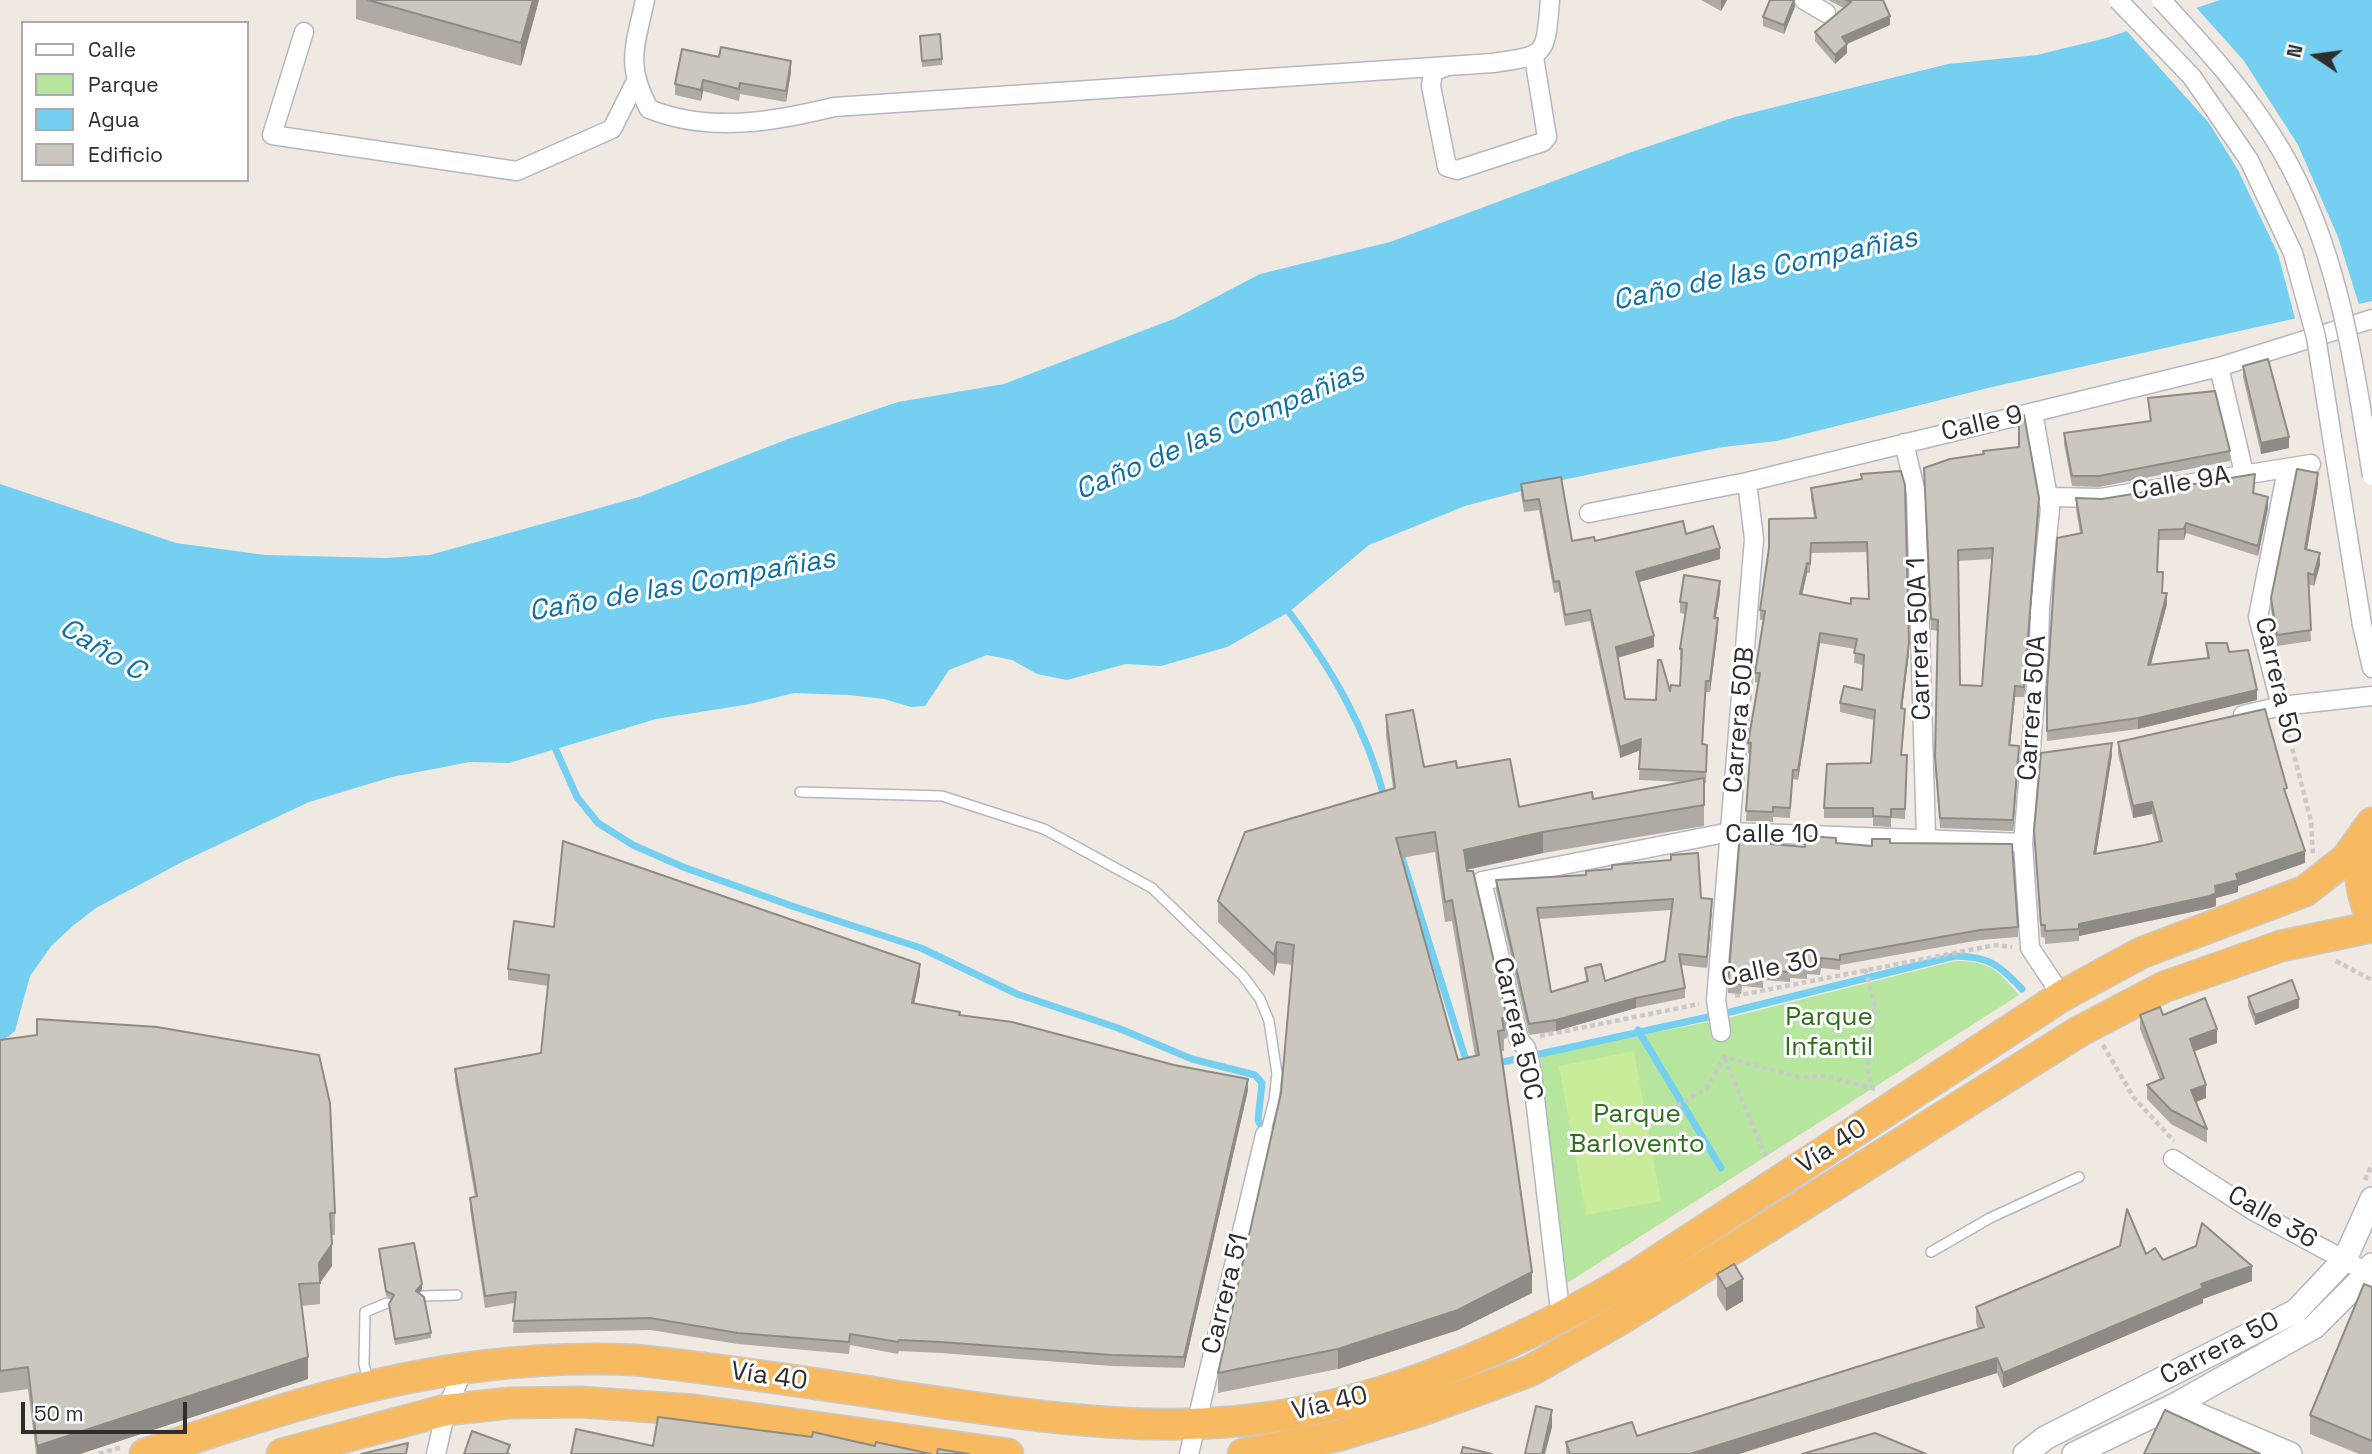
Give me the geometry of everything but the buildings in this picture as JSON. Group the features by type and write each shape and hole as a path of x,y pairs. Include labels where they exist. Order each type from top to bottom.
{"highway":[{"name":"Vía 40","path":"138,1449 369,1384 465,1366 571,1356 636,1360 1029,1416 1121,1423 1195,1423 1297,1413 1387,1390 1444,1371 1561,1319 1628,1280 2062,996 2141,953 2305,891 2346,859 2372,823"},
{"path":"2372,823 2362,848 2360,875 2364,901 2372,919"},
{"name":"Vía 40","path":"1243,1454 1330,1445 1530,1371 1621,1319 2042,1052 2164,986 2281,946 2372,927"},
{"name":"Vía 40","path":"282,1454 446,1409 509,1403 580,1402 694,1410 1008,1454"}],"street":[{"path":"645,0 633,54 635,83 649,109 683,122 708,123 793,117 834,107 1448,67 1534,57"},
{"path":"1448,67 1433,72 1431,86 1447,167 1457,170 1543,142 1548,130 1534,57 1546,37 1550,0"},
{"path":"1804,0 1826,13"},
{"path":"2118,0 2192,77 2249,160 2293,253 2316,337 2362,625 2372,668"},
{"path":"2161,0 2223,66 2281,150 2322,242 2348,332 2372,476"},
{"path":"304,32 272,135 517,171 612,129 635,83"},
{"name":"Calle 9","path":"1589,513 1746,482 2219,367 2372,319"},
{"path":"2219,367 2244,473"},
{"name":"Carrera 50A","path":"2033,412 2051,497 2023,843 2031,948 2062,996"},
{"name":"Carrera 50A 1","path":"1904,443 1916,493 1927,837"},
{"name":"Calle 9A","path":"2051,497 2100,498 2244,473 2287,470 2311,464"},
{"name":"Carrera 50","path":"2281,706 2258,617 2287,470"},
{"name":"Carrera 50B","path":"1716,1003 1754,539 1746,482"},
{"path":"2230,719 2281,706 2372,696"},
{"path":"2029,755 2052,753"},
{"name":"Calle 10","path":"1482,881 1730,832 1927,837 2023,843"},
{"name":"Carrera 50C","path":"1482,881 1522,1044 1532,1073 1561,1319"},
{"path":"1716,1003 1721,1032"},
{"name":"Carrera 51","path":"1189,1454 1265,1135"},
{"name":"Calle 36","path":"2174,1151 2252,1210 2370,1271"},
{"name":"Carrera 50","path":"2025,1454 2045,1438 2296,1311 2344,1259 2367,1193"},
{"name":"Carrera 50","path":"2074,1454 2175,1405 2314,1328 2370,1271"},
{"path":"436,1454 446,1409 465,1366"},
{"path":"2175,1405 2290,1454"}],"lane":[{"path":"800,792 942,796 1044,829 1152,888 1243,976 1260,999 1269,1021 1276,1074 1274,1100 1265,1135"},
{"path":"1931,1252 1990,1218 2078,1177"},
{"path":"423,1296 457,1295"},
{"path":"369,1384 364,1365 365,1312 387,1303"}],"path":[{"name":"Carrera 50","path":"2281,706 2311,821 2314,862 2305,891"},
{"name":"Calle 30","path":"1522,1044 1866,969 1995,945 2031,948"},
{"path":"1866,969 1875,1006 1867,1069 1873,1088"},
{"path":"1721,1032 1724,1057 1772,1170"},
{"path":"2099,1038 2134,1098 2165,1135 2174,1151"},
{"path":"1724,1057 1800,1077 1825,1076 1886,1094"},
{"path":"1647,1123 1706,1089 1724,1057"},
{"path":"2367,1193 2372,1164"},
{"path":"99,1454 138,1449"}],"green space":[{"name":"Parque Barlovento","path":"1955,961 1977,963 1992,968 2019,995 1564,1285 1531,1057 1728,1018"},
{"path":"1634,1051 1661,1201 1586,1215 1559,1066"}],"water":[{"path":"2220,0 2372,0 2372,301 1988,388 1777,441 1723,447 1567,479 1465,506 1369,545 1289,612 1227,647 1161,666 1126,664 1067,680 1037,674 1012,660 987,655 949,670 925,706 911,707 884,699 849,695 794,693 750,704 656,719 509,763 470,762 392,777 309,802 184,861 96,908 74,925 52,945 30,976 15,1031 0,1043 0,484 176,543 265,555 386,558 430,555 639,497 788,439 898,402 1004,384 1176,318 1260,274 1390,242 1629,153 1735,117 1948,64 2037,55 2106,38"}],"pier":[{"path":"2194,5 2244,61 2298,145 2338,237 2360,308 2296,322 2278,254 2238,170 2209,123 2125,29"}],"waterway":[{"path":"1289,612 1334,678 1358,724 1385,799"},
{"path":"556,750 577,797 598,823 633,845 683,867 792,906 921,948 1017,994 1118,1028 1192,1059 1255,1075 1262,1083 1258,1120 1265,1134"},
{"path":"1400,851 1465,1057 1472,1064"},
{"path":"1494,1064 1722,1014 1955,956 1985,960 2006,973 2022,989"},
{"path":"1638,1030 1721,1168"}],"water label":[{"name":"Caño de las Compañias","path":"1765,270"},
{"name":"Caño de las Compañias","path":"1220,432"},
{"name":"Caño de las Compañias","path":"682,586"},
{"name":"Caño C","path":"102,650"}],"park label":[{"name":"Parque Infantil","path":"1829,1033"}]}
